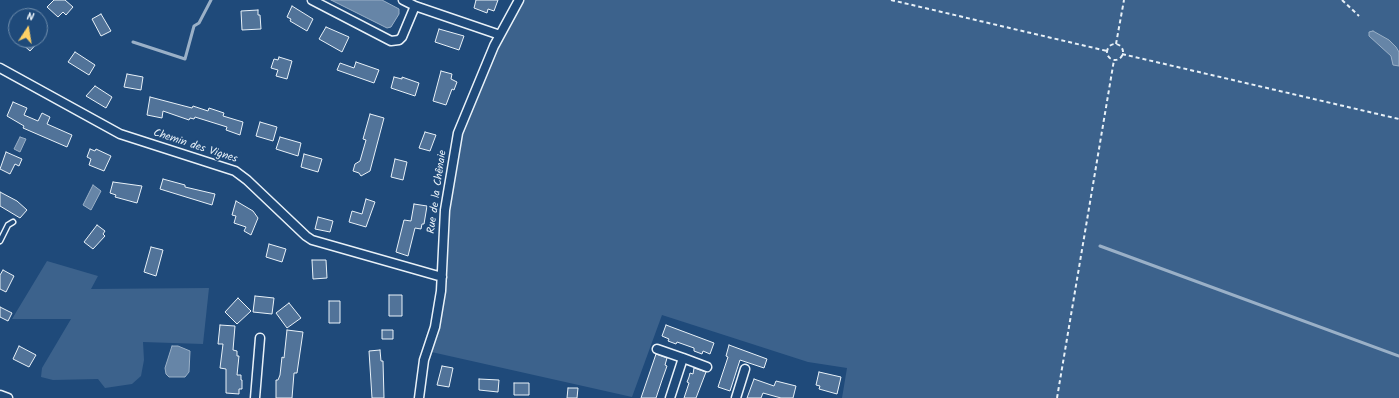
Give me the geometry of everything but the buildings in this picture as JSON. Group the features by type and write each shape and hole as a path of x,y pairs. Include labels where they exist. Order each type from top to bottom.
{"street":[{"path":"312,0 385,39 395,41 402,37 415,6"},
{"path":"403,0 415,6 500,35"},
{"name":"Rue de la Chênaie","path":"419,398 424,360 435,327 442,276 445,210 458,133 473,94 500,35 519,0"},
{"name":"Chemin des Vignes","path":"0,68 120,134 235,171 247,180 312,240 442,276"},
{"path":"255,398 260,338"},
{"path":"657,349 707,367"},
{"path":"670,398 683,358"},
{"path":"736,398 745,369"},
{"path":"0,395 8,398"}],"lane":[{"path":"0,241 8,225 13,222"}],"path":[{"path":"891,0 1107,51"},
{"path":"1116,44 1124,0"},
{"path":"1342,0 1359,16"},
{"path":"1107,51 1111,45 1116,44 1121,47 1122,54 1120,58 1114,60"},
{"path":"1107,51 1108,56 1114,60"},
{"path":"1122,54 1399,119"},
{"path":"1057,398 1114,60"}],"shaded area":[{"path":"331,0 382,0 399,9 399,14 391,27 387,28"},
{"path":"519,0 1399,0 1399,398 842,398 847,368 808,362 662,315 632,397 427,351 435,327 443,233 458,133"},
{"path":"1373,31 1389,40 1396,47 1399,52 1399,66 1393,65 1391,56 1369,36 1369,32"},
{"path":"20,137 26,139 20,152 14,149"},
{"path":"93,185 101,191 91,210 83,205"},
{"path":"47,261 98,276 91,289 209,288 203,344 143,342 144,360 141,376 132,384 105,388 98,379 53,380 41,377 42,368 71,319 12,319"},
{"path":"172,346 178,346 190,351 189,372 185,377 169,377 166,374 165,368"}],"waterway":[{"path":"133,42 185,59 194,26 199,23 211,0"},
{"path":"1100,246 1399,356"}]}
